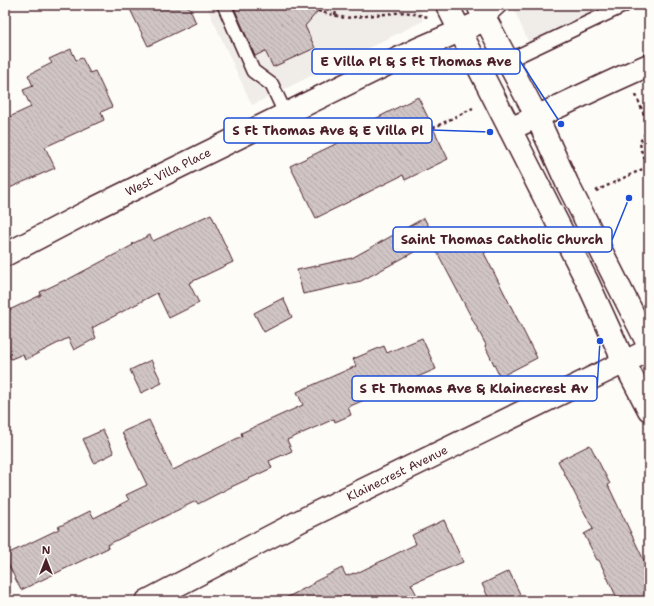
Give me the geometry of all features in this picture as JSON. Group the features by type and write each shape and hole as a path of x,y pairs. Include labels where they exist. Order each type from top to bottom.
{"street":[{"path":"447,5 588,283 624,362 649,410"},
{"name":"West Villa Place","path":"5,255 95,208 418,49 460,31 482,12"},
{"path":"482,12 537,117 575,200 649,346"},
{"path":"510,128 649,65"},
{"name":"Klainecrest Avenue","path":"147,601 306,518 649,350"}],"lane":[{"path":"224,5 253,71 272,85 286,115"},
{"path":"482,12 501,5"},
{"path":"507,61 625,5"}],"path":[{"path":"335,16 338,5"},
{"path":"318,11 345,18 405,12 428,17"},
{"path":"575,200 649,167 641,150 640,142 649,127 627,74"},
{"path":"433,128 473,108"}],"shaded area":[{"path":"206,5 419,5 423,21 252,105"},
{"path":"512,5 627,5 532,50"}],"building":[{"path":"128,5 188,5 196,23 148,46"},
{"path":"233,5 323,5 305,26 315,48 273,67 265,51 255,56"},
{"path":"71,49 76,60 82,58 90,73 95,71 112,107 101,112 104,120 45,147 55,168 5,190 5,119 31,107 23,90 33,86 28,75 52,63 49,59"},
{"path":"418,97 448,159 405,180 403,175 316,218 290,166 377,124 375,119"},
{"path":"211,214 233,262 189,283 199,303 169,318 157,293 92,328 96,338 74,350 68,338 25,360 23,354 11,359 5,347 5,312 41,295 40,292 65,281 150,235 153,241"},
{"path":"424,218 436,240 361,281 303,294 297,270 352,258"},
{"path":"476,232 486,252 484,253 537,358 500,377 485,346 486,345 437,252"},
{"path":"283,298 292,317 264,332 254,313"},
{"path":"422,338 436,369 348,407 351,415 335,422 334,419 287,440 292,451 269,461 272,468 198,504 196,501 107,545 108,548 21,590 5,558 5,555 59,529 58,527 90,511 94,518 129,500 126,495 147,485 122,432 149,420 173,470 242,436 241,433 303,405 297,392 356,366 353,359 384,346 387,353"},
{"path":"151,360 162,383 141,393 130,370"},
{"path":"103,430 114,453 94,463 83,439"},
{"path":"590,445 610,484 608,485 649,571 649,601 626,601 623,596 617,598 599,560 597,560 584,534 593,529 558,461"},
{"path":"444,520 463,562 411,584 420,601 280,601 342,568 346,576 355,574 416,544 412,535"},
{"path":"509,571 520,594 504,601 490,601 482,584"}],"place":[{"name":"E Villa Pl & S Ft Thomas Ave","path":"561,124"},
{"name":"S Ft Thomas Ave & E Villa Pl","path":"490,132"},
{"name":"Saint Thomas Catholic Church","path":"629,198"},
{"name":"S Ft Thomas Ave & Klainecrest Av","path":"600,341"}]}
